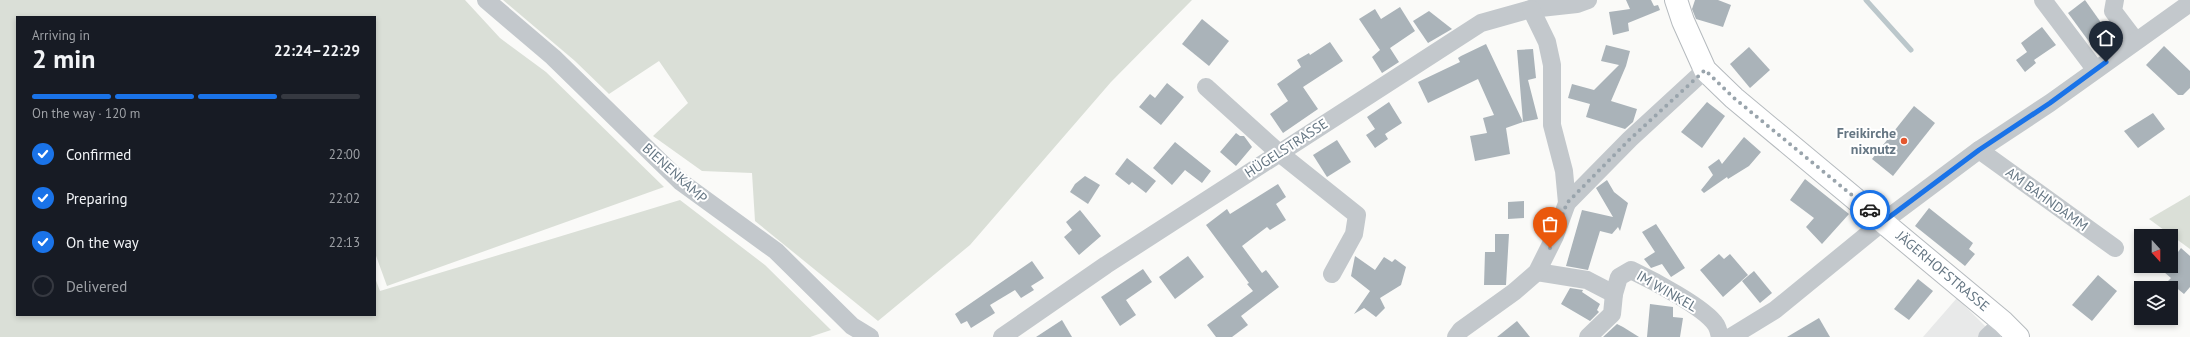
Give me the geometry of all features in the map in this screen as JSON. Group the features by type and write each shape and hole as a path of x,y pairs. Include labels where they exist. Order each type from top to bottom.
{"main road":[{"name":"JÄGERHOFSTRASSE","path":"1676,0 1683,21 1705,70 1734,98 1884,221 2010,330"}],"street":[{"name":"BIENENKAMP","path":"486,0 554,57 681,182 776,251 852,326 870,337"},
{"name":"HÜGELSTRASSE","path":"1002,337 1106,265 1278,152 1481,23 1531,9 1577,4 1588,0"},
{"path":"2042,0 2096,69"},
{"path":"2115,0 2113,11 2135,40"},
{"path":"1731,337 1775,310 1884,221 1979,150 2050,103 2135,40 2190,3"},
{"path":"1531,9 1547,42 1552,65 1552,125 1564,171 1567,203"},
{"path":"1456,337 1462,330 1514,292 1537,272 1555,236 1567,203 1630,139 1705,70"},
{"path":"1206,87 1278,152 1357,215 1354,234 1332,274"},
{"name":"AM BAHNDAMM","path":"1979,150 2115,248"},
{"name":"IM WINKEL","path":"1588,337 1612,314 1614,294 1619,277 1631,270 1652,280 1701,310 1716,325 1720,337"},
{"path":"1537,272 1587,280 1614,294"},
{"path":"1987,337 2010,330"}],"shaded area":[{"path":"0,0 465,0 500,38 546,72 664,187 387,286 376,256 376,16 16,16 16,316 376,316 376,281 380,291 680,200 765,265 831,330 810,337 0,337"},
{"path":"503,0 1192,0 1111,82 970,245 878,321 755,221 752,173 702,171 653,136 688,103 659,61 609,94 575,61"},
{"path":"2190,195 2190,249 2178,240 2178,229 2163,229 2149,219"},
{"path":"1957,298 1996,337 1923,337"}],"building":[{"path":"1626,0 1651,0 1654,6 1658,5 1660,10 1628,23 1629,31 1613,35 1609,12 1630,9"},
{"path":"1695,0 1718,0 1731,5 1723,27 1696,19 1692,9"},
{"path":"2085,0 2107,31 2090,43 2068,13"},
{"path":"1400,7 1415,31 1390,48 1399,62 1382,73 1372,57 1380,50 1359,19 1375,9 1381,19"},
{"path":"1429,11 1452,29 1428,43 1413,21"},
{"path":"1202,19 1229,41 1209,66 1182,44"},
{"path":"2042,27 2056,45 2034,60 2036,63 2025,72 2016,60 2027,52 2021,43"},
{"path":"1330,42 1343,61 1303,87 1318,109 1283,133 1270,114 1288,101 1277,84 1301,67 1297,60 1309,53 1310,55"},
{"path":"1486,44 1523,122 1506,128 1510,154 1475,161 1470,136 1487,133 1483,118 1494,115 1478,79 1428,103 1418,82 1460,62 1458,58"},
{"path":"1606,45 1630,51 1626,66 1611,101 1637,109 1633,122 1625,129 1586,117 1590,104 1568,98 1572,84 1594,90 1619,65 1601,61"},
{"path":"2164,46 2190,71 2190,88 2183,95 2178,95 2146,65"},
{"path":"1749,47 1770,70 1750,88 1730,64"},
{"path":"1533,49 1536,78 1528,80 1538,119 1523,122 1517,50"},
{"path":"1167,83 1184,97 1161,125 1139,107 1150,94 1155,98"},
{"path":"1389,102 1402,123 1385,134 1388,139 1375,148 1366,135 1375,129 1367,117"},
{"path":"1707,102 1725,116 1702,148 1681,132"},
{"name":"Freikirche nixnutz","path":"1914,106 1935,123 1893,176 1872,159"},
{"path":"2153,113 2165,129 2138,148 2124,131"},
{"path":"1236,133 1240,136 1244,136 1252,147 1236,166 1220,152"},
{"path":"1744,137 1761,152 1749,166 1728,179 1727,177 1704,193 1701,190 1713,175 1708,167 1719,159 1722,164"},
{"path":"1337,140 1351,162 1327,177 1313,155"},
{"path":"1175,142 1211,171 1202,183 1185,170 1172,185 1153,168"},
{"path":"1127,158 1156,181 1146,193 1132,182 1129,185 1115,174"},
{"path":"1085,176 1100,185 1088,204 1070,192 1075,184"},
{"path":"1805,179 1849,214 1822,244 1806,227 1814,218 1790,200"},
{"path":"1607,180 1614,192 1628,203 1620,231 1618,227 1612,234 1600,231 1588,270 1566,266 1582,210 1613,217 1596,188"},
{"path":"1278,184 1286,197 1276,204 1286,220 1270,230 1267,227 1242,246 1262,273 1266,270 1279,287 1241,316 1248,325 1232,337 1216,337 1207,325 1253,291 1247,284 1249,283 1206,225 1227,209 1230,214"},
{"path":"1524,201 1524,218 1508,219 1508,202"},
{"path":"1929,208 1973,243 1969,249 1975,254 1965,266 1915,226"},
{"path":"1080,210 1101,236 1079,255 1064,237 1072,230 1066,222"},
{"path":"1656,224 1685,268 1671,277 1662,264 1651,268 1644,259 1655,252 1642,232"},
{"path":"1495,234 1509,234 1506,285 1484,285 1485,252 1495,252"},
{"path":"2181,248 2190,256 2190,287 2184,294 2178,289 2178,281 2168,281 2171,278 2165,273 2178,273 2178,252"},
{"path":"1719,254 1724,259 1730,254 1748,275 1723,297 1700,270"},
{"path":"1188,256 1204,277 1175,299 1159,277"},
{"path":"1355,256 1375,270 1384,257 1392,262 1395,259 1406,267 1401,285 1380,298 1385,308 1376,317 1364,308 1354,314 1370,291 1351,276"},
{"path":"1032,261 1044,278 1031,286 1034,290 1021,298 1015,290 990,305 995,313 971,328 967,321 961,324 955,314"},
{"path":"1143,269 1152,282 1126,300 1136,315 1120,326 1101,297"},
{"path":"1754,271 1772,293 1760,303 1742,281"},
{"path":"2098,275 2117,291 2092,321 2072,305"},
{"path":"1918,279 1933,291 1909,320 1894,309"},
{"path":"1570,288 1583,290 1582,292 1600,304 1597,310 1599,312 1590,321 1561,304"},
{"path":"1650,304 1673,307 1673,317 1683,318 1680,337 1647,337"},
{"path":"1819,318 1830,337 1787,337"},
{"path":"1062,320 1072,337 1036,337"},
{"path":"1517,321 1530,337 1497,337"},
{"path":"1617,324 1623,327 1639,337 1603,337"}],"waterway":[{"path":"1866,0 1911,50"}],"way so far":[{"path":"1550,248 1567,203 1630,139 1705,70 1734,98 1870,210"}],"place":[{"name":"Freikirche nixnutz","path":"1904,141"}],"route":[{"path":"1870,210 1884,221 1979,150 2050,103 2106,62"}]}
